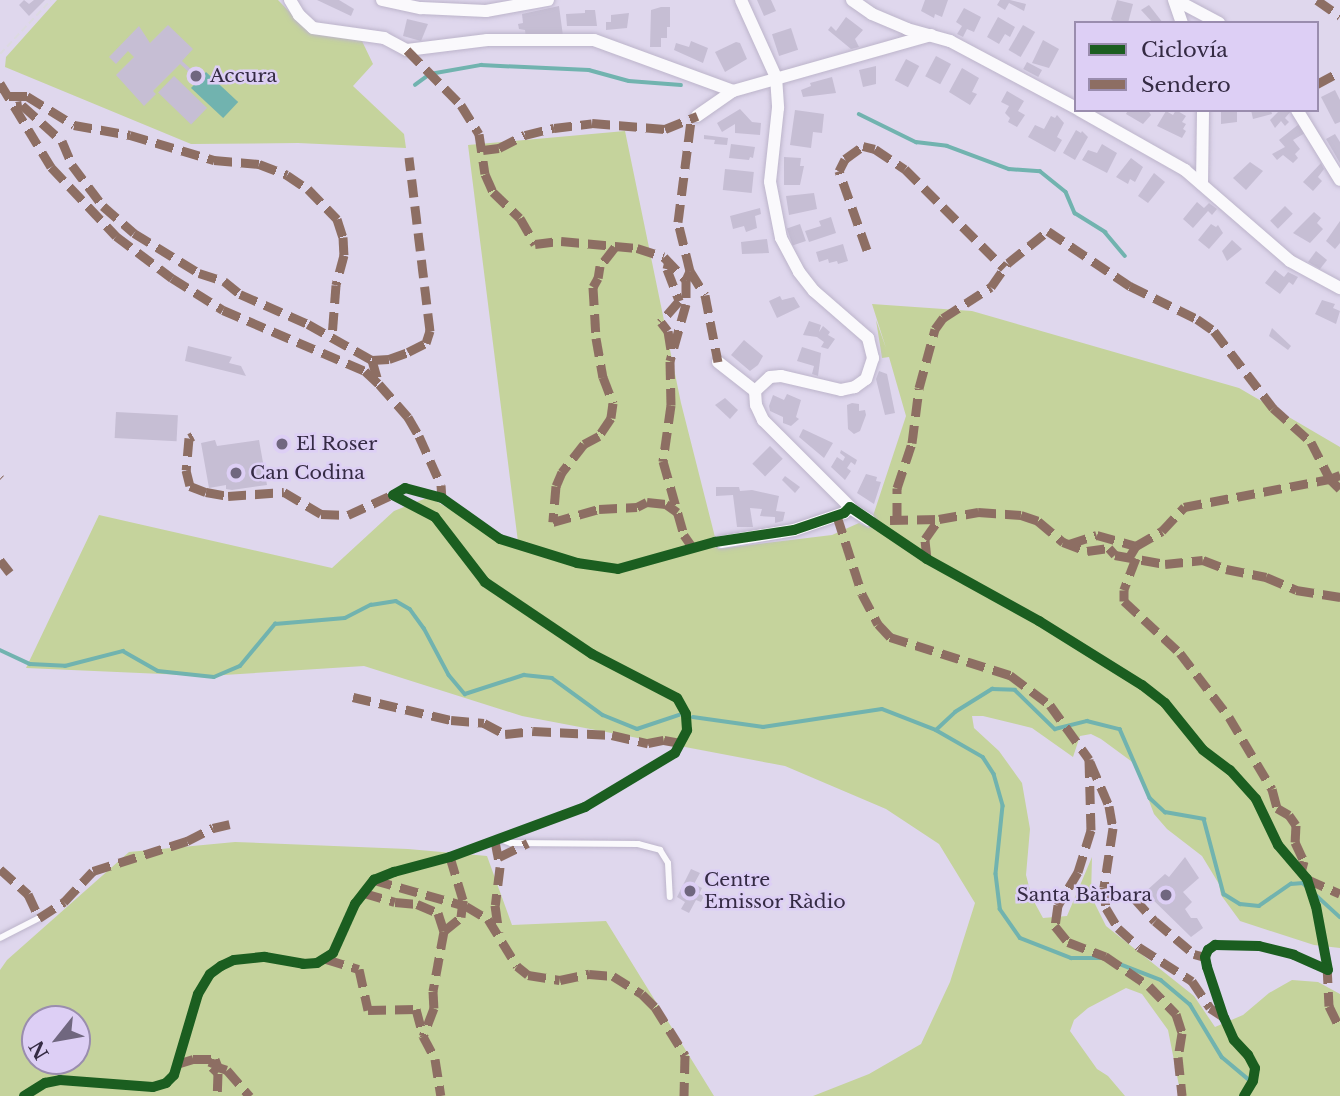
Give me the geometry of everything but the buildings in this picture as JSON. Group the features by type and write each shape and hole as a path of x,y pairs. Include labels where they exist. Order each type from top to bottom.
{"street":[{"path":"290,0 299,15 313,28 384,38 407,50 487,40 594,40 733,91"},
{"path":"382,0 421,8 477,11 548,0"},
{"path":"741,0 776,77 778,108 770,182 781,239 814,291 868,338 873,358 866,379 855,387 841,390 781,376 771,377 755,391"},
{"path":"852,0 872,14 907,29 950,41 1074,107"},
{"path":"1175,0 1181,21"},
{"path":"1175,0 1215,21"},
{"path":"697,116 733,91 931,35"},
{"path":"1082,112 1154,151 1202,184 1290,261 1340,288"},
{"path":"1202,184 1203,112"},
{"path":"1298,112 1340,180"},
{"path":"718,362 755,391 756,405 763,420 850,507 869,520"},
{"path":"721,542 794,530 844,513 850,507"}],"lane":[{"path":"500,839 511,844 638,844 660,850 668,863 670,897"},
{"path":"0,939 39,918"}],"path":[{"path":"0,54 51,0"}],"shaded area":[{"name":"Accura","path":"57,0 278,0 307,30 362,41 373,64 353,86 404,134 406,148 298,143 191,144 5,67 6,57"},
{"path":"206,72 238,102 223,118 191,88"},
{"path":"625,131 681,403 718,549 832,535 859,523 869,528 906,416 889,357 882,358 876,320 886,348 872,304 972,311 1239,388 1340,447 1340,948 1314,945 1240,921 1221,895 1219,884 1202,856 1167,829 1154,814 1135,764 1101,739 1091,734 1080,736 1073,757 1032,728 983,716 972,716 974,728 999,751 1022,783 1030,829 1026,875 1032,898 1043,918 1067,916 1092,857 1091,896 1106,926 1194,996 1215,1027 1243,1015 1269,993 1292,980 1318,982 1340,994 1340,1096 1181,1096 1168,1030 1142,994 1126,988 1088,1008 1074,1020 1070,1031 1097,1069 1108,1076 1125,1096 813,1096 869,1074 921,1044 950,982 975,903 939,844 886,809 785,766 522,716 364,666 208,676 26,668 99,515 332,568 394,511 429,497 519,550 468,145"},
{"path":"235,842 408,849 487,856 512,925 606,921 714,1096 0,1096 0,970 7,960 129,852"}],"waterway":[{"path":"415,85 430,74 481,65 589,70 629,81 681,85"},
{"path":"859,114 916,142 947,146 1009,169 1040,171 1066,192 1075,213 1105,232 1125,256"},
{"path":"0,650 30,664 65,666 123,651 158,671 214,677 240,666 275,624 345,618 371,605 396,601 410,609 424,628 449,675 465,694 524,675 552,678 603,715 637,729 679,715"},
{"path":"936,730 955,712 992,689 1015,690 1055,729 1087,721 1120,729 1150,798 1165,812 1204,819 1224,894 1240,904 1259,906 1291,884 1303,883 1340,917"},
{"path":"693,717 763,727 882,709 936,730 983,757 994,774 1003,806 996,874 1000,909 1020,938 1071,958 1104,958 1161,980 1190,1004 1222,1057 1248,1079"}],"marked path":[{"path":"1317,0 1340,16"},
{"path":"407,50 461,105 479,134 485,174 493,192 520,218 535,244 561,241 637,248 664,257 686,280 686,304 670,361 671,405 663,461 684,535 693,548"},
{"path":"1319,83 1340,72"},
{"path":"0,83 51,167 116,236 172,278 223,310 365,371 379,384 408,417 419,436 441,485 442,498"},
{"path":"9,96 27,96 74,125 130,135 214,160 259,164 287,175 308,189 337,219 343,237 344,255 336,285 332,337"},
{"path":"16,106 22,105 62,141 72,165 103,206 134,233 199,273 224,281 240,294 308,324 372,360 378,381"},
{"path":"483,150 499,148 525,135 554,128 592,123 665,129 697,116"},
{"path":"686,280 690,271 678,222 691,121"},
{"path":"867,250 839,171 845,159 863,146 875,149 905,169 1004,268"},
{"path":"372,360 389,359 408,352 426,343 430,331 409,157"},
{"path":"897,520 897,488 912,443 919,388 935,329 943,318 991,287 1008,263 1048,231 1130,286 1197,319 1214,331 1273,408 1311,442 1330,479 1340,475"},
{"path":"615,247 600,266 593,287 596,338 603,377 613,403 611,418 599,436 584,444 562,472 556,486 553,522 599,509 637,507 647,502 666,504 677,512"},
{"path":"669,261 667,269 679,301 661,322 668,331 671,350"},
{"path":"690,271 705,295 718,362"},
{"path":"193,436 189,438 186,470 190,486 206,492 228,496 284,492 321,514 348,515 398,492"},
{"path":"1130,556 1136,546 1162,531 1184,507 1330,479 1340,489"},
{"path":"890,520 939,519 978,512 1021,515 1038,521 1063,542 1087,551 1109,548 1115,555 1165,564 1203,560 1226,569 1266,577 1296,590 1340,597"},
{"path":"837,516 862,594 878,624 890,637 1010,675 1050,705 1089,759 1091,830 1078,872 1058,905 1055,926 1068,942 1105,956 1149,986 1176,1014 1182,1033 1178,1057 1182,1096"},
{"path":"927,559 925,539 939,519"},
{"path":"1069,544 1097,535 1136,546"},
{"path":"1136,558 1124,590 1124,601 1180,653 1229,717 1272,789 1277,808 1289,815 1296,825 1295,842 1304,861 1301,872"},
{"path":"0,560 10,573"},
{"path":"353,697 451,720 484,723 505,734 533,731 612,735 648,743 664,740 681,743"},
{"path":"1090,762 1109,806 1113,828 1104,887 1106,908 1118,928 1139,947 1192,981 1210,1008 1224,1017"},
{"path":"0,869 28,894 39,918 64,902 93,871 187,841 213,828 230,824"},
{"path":"495,841 500,867 495,905 499,933"},
{"path":"499,857 528,843"},
{"path":"444,931 461,917 463,900 450,857"},
{"path":"1307,879 1340,894"},
{"path":"374,880 466,906 488,919 517,966 528,975 560,980 589,974 613,976 642,994 655,1007 685,1055 684,1096"},
{"path":"364,893 395,902 417,904 438,913 444,931 433,991 434,1008 423,1036 435,1059 441,1096"},
{"path":"1134,898 1155,921 1194,954 1205,957"},
{"path":"326,959 359,969 368,1010 416,1009 423,1036"},
{"path":"1327,965 1329,1006 1340,1029"},
{"path":"177,1064 193,1059 215,1059 212,1067 218,1073 217,1096"},
{"path":"215,1059 218,1067 227,1070 250,1096"}],"cycle path":[{"path":"393,495 405,488 442,498 500,539 577,563 618,569 715,542 794,530 844,513 850,507 927,559 1039,621 1142,685 1165,703 1203,750 1230,770 1256,799 1278,845 1307,879 1316,906 1328,970"},
{"path":"24,1096 45,1083 60,1080 153,1087 166,1083 174,1075 198,994 210,974 221,966 234,960 265,957 303,964 317,963 333,953 355,904 374,880 450,857 585,807 675,753 687,730 686,714 677,698 592,654 485,582 435,517 393,495"},
{"path":"1244,1096 1253,1081 1255,1068 1248,1055 1234,1040 1224,1018 1207,967 1205,957 1208,950 1215,945 1259,946 1294,955 1328,970"}],"place":[{"name":"Accura","path":"196,76"},
{"name":"El Roser","path":"282,444"},
{"name":"Can Codina","path":"236,473"},
{"name":"Centre Emissor Ràdio","path":"690,891"},
{"name":"Santa Bàrbara","path":"1166,895"}]}
